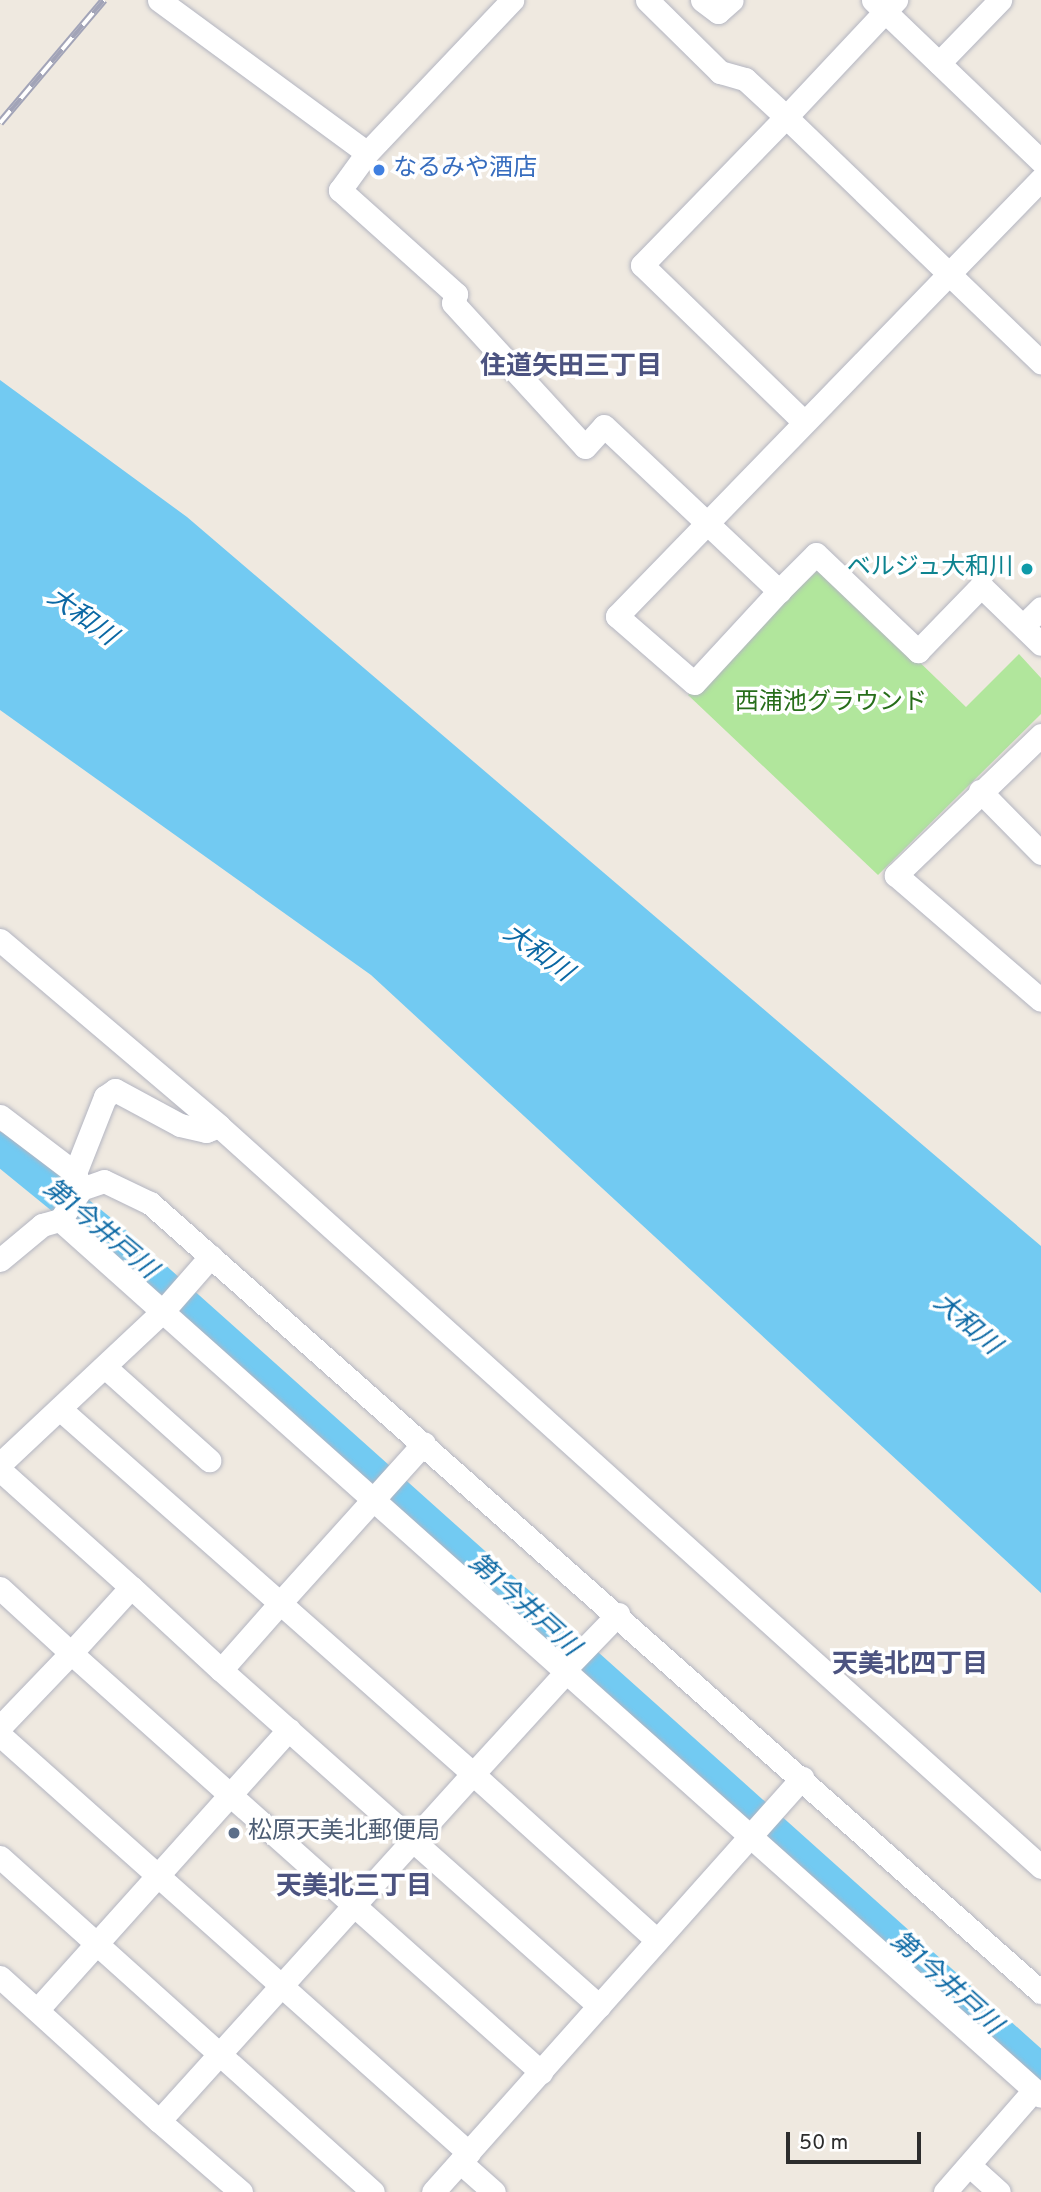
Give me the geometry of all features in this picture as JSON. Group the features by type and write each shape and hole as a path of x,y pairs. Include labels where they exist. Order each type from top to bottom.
{"street":[{"path":"159,0 367,153"},
{"path":"512,0 367,153 340,190 456,294 453,303 585,447 604,426 705,525 779,591"},
{"path":"647,0 720,72 745,79 1041,362"},
{"path":"702,0 718,12 732,0"},
{"path":"939,63 1000,0"},
{"path":"803,421 642,265 786,117 885,4 939,63 1041,161"},
{"path":"1041,179 803,421 617,616 694,683 816,554 919,651 981,586 1041,644"},
{"path":"1023,626 1041,608"},
{"path":"1041,736 980,791 896,874 1041,1000"},
{"path":"980,791 1041,853"},
{"path":"0,940 219,1126 1041,1867"},
{"path":"0,1260 42,1225 60,1219 79,1184 105,1097 115,1090 180,1125 206,1131 219,1126"},
{"path":"0,1116 79,1184 104,1181 127,1189 211,1257 618,1614 1041,1992"},
{"path":"60,1219 1038,2093 945,2192"},
{"path":"0,1464 105,1367 162,1311 211,1257"},
{"path":"105,1367 209,1460"},
{"path":"61,1410 657,1940"},
{"path":"221,1670 424,1444"},
{"path":"0,1470 599,2006"},
{"path":"0,1727 131,1587"},
{"path":"1,1590 541,2072"},
{"path":"159,2121 279,1983 618,1614"},
{"path":"37,2010 289,1730"},
{"path":"0,1735 279,1983 464,2158 494,2192"},
{"path":"433,2192 801,1779"},
{"path":"5,1871 96,1944 373,2192"},
{"path":"0,1977 241,2192"},
{"path":"968,2165 999,2192"}],"green space":[{"name":"西浦池グラウンド","path":"821,567 966,707 1019,654 1041,678 1041,714 878,875 688,695"}],"water":[{"name":"大和川","path":"0,380 187,517 1041,1246 1041,1593 371,975 0,710"}],"waterway":[{"name":"第1今井戸川","path":"0,1148 119,1245 1041,2070"}],"railway":[{"path":"0,123 104,0"}],"place":[{"name":"なるみや酒店","path":"379,170"},
{"name":"ベルジュ大和川","path":"1027,569"},
{"name":"松原天美北郵便局","path":"234,1833"}],"district":[{"name":"住道矢田三丁目","path":"571,368"},
{"name":"天美北四丁目","path":"910,1666"},
{"name":"天美北三丁目","path":"354,1888"}]}
